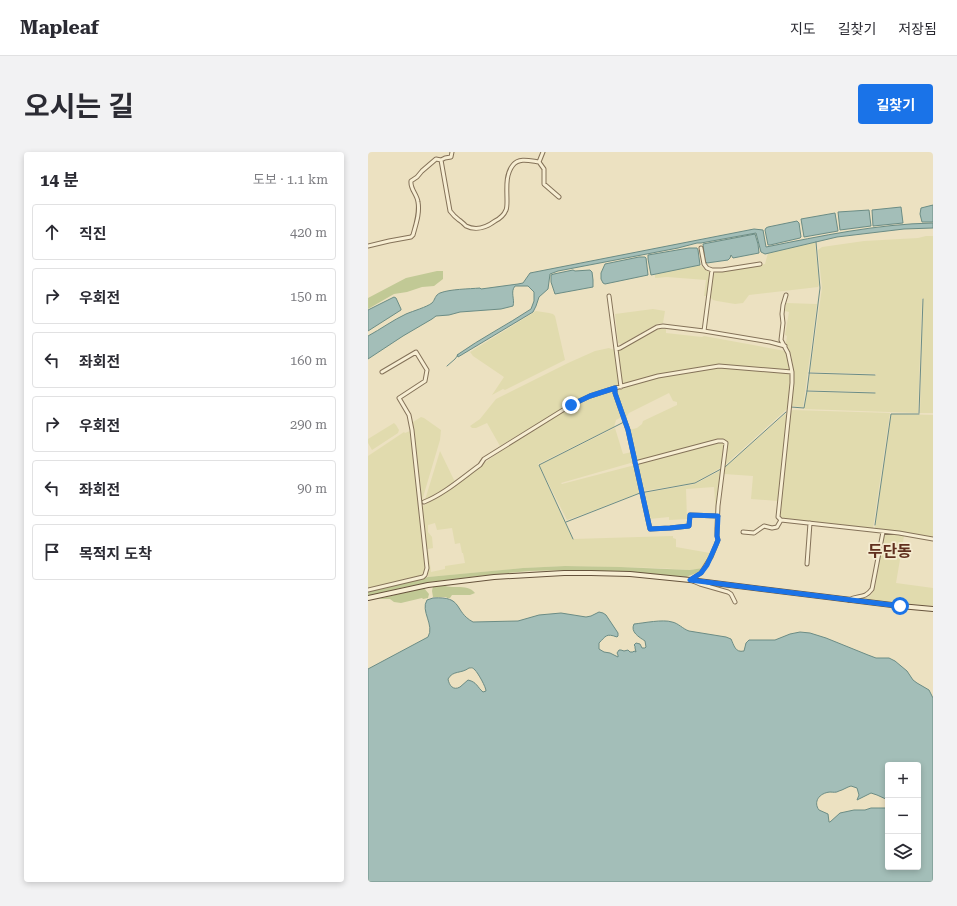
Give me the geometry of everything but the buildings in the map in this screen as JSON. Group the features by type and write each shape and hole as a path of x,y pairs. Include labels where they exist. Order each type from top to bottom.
{"street":[{"path":"368,246 411,237 413,235 418,218 418,202 417,196 412,188 411,181 436,159 441,160 452,157 452,152"},
{"path":"539,162 543,152"},
{"path":"441,160 450,211 453,216 467,226 481,228 500,218 506,210 507,182 510,170 513,164 517,161 522,160 539,162 544,169 544,184 558,197"},
{"path":"701,248 704,264 707,268 712,270 722,270 760,264"},
{"path":"704,331 712,270"},
{"path":"781,520 778,517 778,512 792,383 792,372 788,353 781,340 783,305 786,295"},
{"path":"609,296 621,387"},
{"path":"616,349 657,327 663,326 704,331 770,342 784,346"},
{"path":"368,590 423,577 427,568 412,430 409,415 399,398 425,381 426,370 416,352 382,372"},
{"path":"424,502 442,493 480,464 484,459 571,405 590,396 658,376 719,366 792,372"},
{"path":"615,388 615,393 628,430 650,529 689,526 690,515 718,516"},
{"path":"635,463 718,441 725,442 726,445 718,516 718,540 707,565 701,573 690,580"},
{"path":"781,520 882,532 933,540"},
{"path":"742,532 754,533 764,526 772,528 777,527 781,520"},
{"path":"807,564 810,523"},
{"path":"849,600 852,598 864,597 872,589 882,532"},
{"path":"368,598 428,584 494,576 591,573 690,580 933,609"},
{"path":"690,580 728,592 735,602"}],"shaded area":[{"path":"933,236 933,413 920,413 923,298 918,413 804,409 807,392 875,393 808,390 810,374 876,375 810,372 822,288 818,250 822,247 864,241 918,238"},
{"path":"815,242 818,287 749,295 743,303 735,304 713,300 711,298 713,274 716,272 765,264 768,253"},
{"path":"700,265 710,272 707,296 704,296 706,280 667,277 655,278 655,274"},
{"path":"786,303 817,304 803,407 791,406 794,374 791,355 786,343 787,336 785,335 789,312 785,311"},
{"path":"653,309 665,311 663,323 657,324 622,344 618,343 615,314"},
{"path":"536,311 553,314 555,316 565,360 492,395 504,377 473,356 470,352"},
{"path":"661,328 666,329 666,333 704,336 785,351 787,353 791,368 786,370 719,365 659,375 623,385 618,352 620,349"},
{"path":"609,348 615,352 619,382 615,388 580,399 570,404 500,446 487,423 476,428 472,428 470,426 480,419 496,399 568,363 595,351"},
{"path":"719,367 787,373 791,376 788,408 725,465 727,445 726,441 724,440 636,462 629,430 637,428 643,421 677,405 677,402 673,401 669,393 629,413 626,418 616,391 620,388 657,377"},
{"path":"614,390 622,417 616,420 614,427 538,464 573,539 673,536 673,538 676,539 676,547 710,553 703,568 690,570 565,566 523,568 428,577 421,509 423,506 518,438 558,415 577,402","holes":["435,523 437,530 452,528 455,544 460,543 465,563 445,566 445,569 431,572 428,549 433,548 432,537 428,532 428,525"]},
{"path":"793,410 890,413 873,528 781,518 780,514 790,413"},
{"path":"785,414 787,415 778,501 751,499 753,476 724,474 724,468"},
{"path":"891,414 933,415 933,537 875,528"},
{"path":"421,417 441,430 440,440 421,504 413,422"},
{"path":"394,423 399,430 398,433 372,450 368,443 368,439"},
{"path":"615,428 623,454 632,452 634,462 561,483 562,484 635,465 641,492 567,520 539,465"},
{"path":"410,431 425,572 419,576 368,588 368,456 404,432"},
{"path":"720,442 725,443 722,467 694,483 643,491 637,464"},
{"path":"440,451 455,482 425,500"},
{"path":"721,470 716,513 714,487 686,489 687,519 669,520 669,517 649,519 644,493 695,484"},
{"path":"888,534 904,536 896,583 933,588 933,606 856,599 868,597 871,595 875,587 884,536"}],"green space":[{"path":"443,271 443,279 434,286 422,287 407,292 394,294 368,309 368,298 406,278"},
{"path":"565,566 690,570 703,568 699,572 686,577 624,572 566,570 529,571 431,582 368,596 368,591 428,577 523,568"},
{"path":"442,585 468,588 475,593 470,595 452,595 450,598 433,597 433,586"},
{"path":"424,588 429,594 428,598 401,603 394,602 390,599 378,599"}],"water":[{"path":"933,205 933,222 922,222 920,214 921,208"},
{"path":"901,207 903,223 873,226 872,210"},
{"path":"869,210 871,226 840,230 838,212"},
{"path":"835,213 838,231 804,237 801,219"},
{"path":"797,221 799,223 800,238 768,245 765,230 766,228"},
{"path":"933,223 933,228 904,229 837,237 765,254 761,252 756,233 697,243 558,271 550,274 548,289 539,297 533,312 458,357 457,355 466,349 531,309 534,301 534,292 528,286 515,286 513,291 513,306 501,309 460,312 436,316 368,359 368,336 401,316 430,304 437,295 444,292 465,289 481,289 523,283 530,273 754,229 763,230 766,247 870,228"},
{"path":"755,234 759,253 733,258 731,255 728,260 707,263 705,261 703,244"},
{"path":"697,248 700,265 651,275 648,255"},
{"path":"639,257 646,258 648,275 605,284 603,283 601,273 605,264"},
{"path":"573,270 590,270 592,272 593,287 555,294 551,282 551,275"},
{"path":"394,297 396,298 401,310 368,331 368,310"},
{"path":"433,598 450,599 457,605 467,618 473,622 518,621 539,615 561,613 586,617 599,612 603,613 618,633 618,636 608,635 605,637 599,643 599,649 618,657 617,653 619,650 636,652 634,645 636,643 640,644 642,648 646,647 645,641 634,632 634,624 668,621 689,631 731,639 735,648 739,651 744,651 746,643 749,640 775,640 800,632 810,633 826,638 876,658 889,658 895,661 907,671 913,680 929,690 933,698 933,882 368,882 368,669 428,637 430,628 425,604 427,600","holes":["473,668 483,683 486,691 483,692 475,683 468,680 458,688 453,688 450,685 448,679 452,674"]}],"waterway":[{"path":"791,407 804,408 807,391 820,288 816,242"},
{"path":"919,413 923,299"},
{"path":"447,366 458,355"},
{"path":"809,373 875,375"},
{"path":"807,391 875,393"},
{"path":"725,467 786,412"},
{"path":"875,525 891,414 919,414"},
{"path":"573,539 539,465 624,422"},
{"path":"566,522 640,493 695,483 721,469"}],"district":[{"name":"두단동","path":"890,551"}],"route":[{"path":"571,405 590,396 615,388 615,393 628,430 650,529 689,526 690,515 718,516 718,540 711,557 701,573 690,580 900,606"}]}
